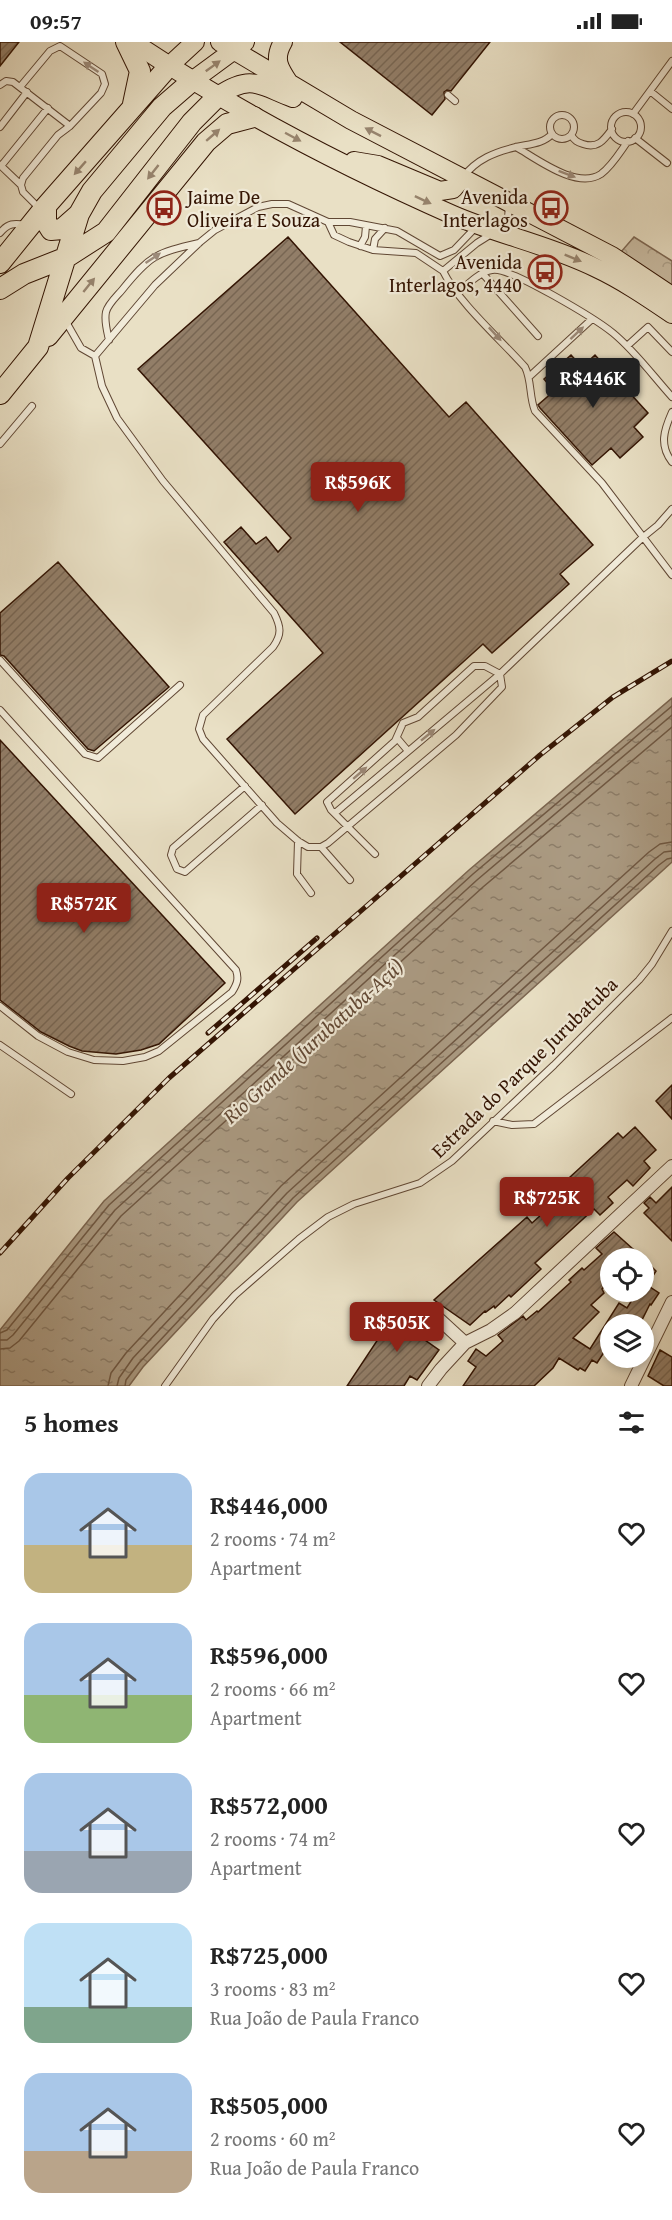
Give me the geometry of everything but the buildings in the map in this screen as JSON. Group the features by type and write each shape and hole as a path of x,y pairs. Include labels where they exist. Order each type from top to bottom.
{"highway":[{"path":"126,42 140,71 132,108"},
{"path":"0,263 44,208 169,66"},
{"path":"38,347 80,214 92,191 162,106 192,81"},
{"path":"0,288 24,274 67,257 105,232 192,122 218,96"},
{"path":"0,394 206,142 227,124 254,117"},
{"path":"44,208 46,222 51,230 62,229 80,214"}],"main road":[{"path":"134,42 192,81 332,158 456,216 593,266 632,287 672,314"},
{"path":"169,66 195,42"},
{"path":"283,42 276,60 279,69 291,85"},
{"path":"192,81 233,45 291,85 351,120 612,256 672,296"},
{"path":"218,96 240,84 253,83 270,87 351,120"},
{"path":"332,158 378,165 441,191 453,189 462,178"}],"street":[{"path":"428,1386 465,1343 491,1330 515,1313 672,1166"},
{"path":"631,1386 672,1302"},
{"path":"428,1309 465,1343"}],"lane":[{"path":"20,87 50,51 62,44 102,74 105,84 101,93 70,126 58,135 23,178 21,185"},
{"path":"633,114 671,65"},
{"path":"0,85 6,81 13,82 70,126"},
{"path":"650,91 672,109"},
{"path":"0,127 27,92"},
{"path":"448,95 455,101"},
{"path":"44,208 24,192 21,185 1,166 48,108"},
{"path":"516,147 566,175 583,179 592,178 603,172 628,141 639,135 641,125 637,117 624,112 616,116 612,129 600,144 593,146 579,143 571,135"},
{"path":"562,115 573,121 574,129 571,135 560,139 552,134 550,129 552,121 562,115"},
{"path":"612,129 615,137 628,141"},
{"path":"462,178 480,160 540,141 552,134"},
{"path":"635,138 667,163"},
{"path":"443,272 477,243 504,226 508,218 508,201"},
{"path":"95,356 155,285 199,243 215,230 242,214 272,204 288,204 328,222 350,222 397,231 440,255 454,250 479,224"},
{"path":"328,222 334,235 373,250 416,253 443,272 525,367 530,376 535,411 606,489 672,575"},
{"path":"0,233 5,226 10,224 30,226"},
{"path":"360,246 365,237 366,226"},
{"path":"373,250 375,239 385,228"},
{"path":"109,340 105,315 108,308 145,263 164,251 199,243"},
{"path":"459,293 468,284 491,270 509,272 612,332 671,393"},
{"path":"483,274 538,336"},
{"path":"63,317 81,348 95,356 102,386 117,418 162,481 274,613 281,629 280,638 203,715 199,729 203,739 244,786 277,823 298,841 308,847 321,847 347,827 456,735 502,687 500,674"},
{"path":"530,376 592,319"},
{"path":"627,346 648,327 672,352"},
{"path":"0,444 32,406"},
{"path":"672,412 663,436 663,443 665,452 672,462"},
{"path":"335,813 500,674 658,525 672,509"},
{"path":"0,660 85,754 93,758 98,758 180,686"},
{"path":"375,854 356,832 347,827 327,802 397,738 403,723 418,717 474,666 484,666 500,674"},
{"path":"0,710 236,970 238,977 237,985 232,992 159,1051 145,1057 123,1061 94,1060 68,1052 38,1036 0,1006"},
{"path":"397,738 408,751"},
{"path":"244,786 173,848 171,855 177,868 185,872 262,805"},
{"path":"298,841 297,874 311,893"},
{"path":"321,847 350,880"},
{"name":"Estrada do Parque Jurubatuba","path":"165,1386 213,1319 235,1295 299,1239 328,1217 354,1204 420,1183 435,1174 554,1065 639,980 672,932"},
{"path":"493,1121 512,1125 534,1124 672,1018"},
{"path":"0,1045 71,1094"}],"green space":[{"path":"634,237 672,261 672,290 620,253"}],"water":[{"name":"Rio Grande (Jurubatuba-Açú)","path":"672,698 672,862 297,1202 143,1367 129,1386 0,1386 0,1330 104,1201 469,870"}],"railway":[{"path":"0,1253 68,1178 169,1078 540,755 613,697 672,661"},
{"path":"208,1033 317,938"}],"place":[{"name":"Jaime De Oliveira E Souza","path":"164,208"},
{"name":"Avenida Interlagos","path":"551,208"},
{"name":"Avenida Interlagos, 4440","path":"545,272"}]}
